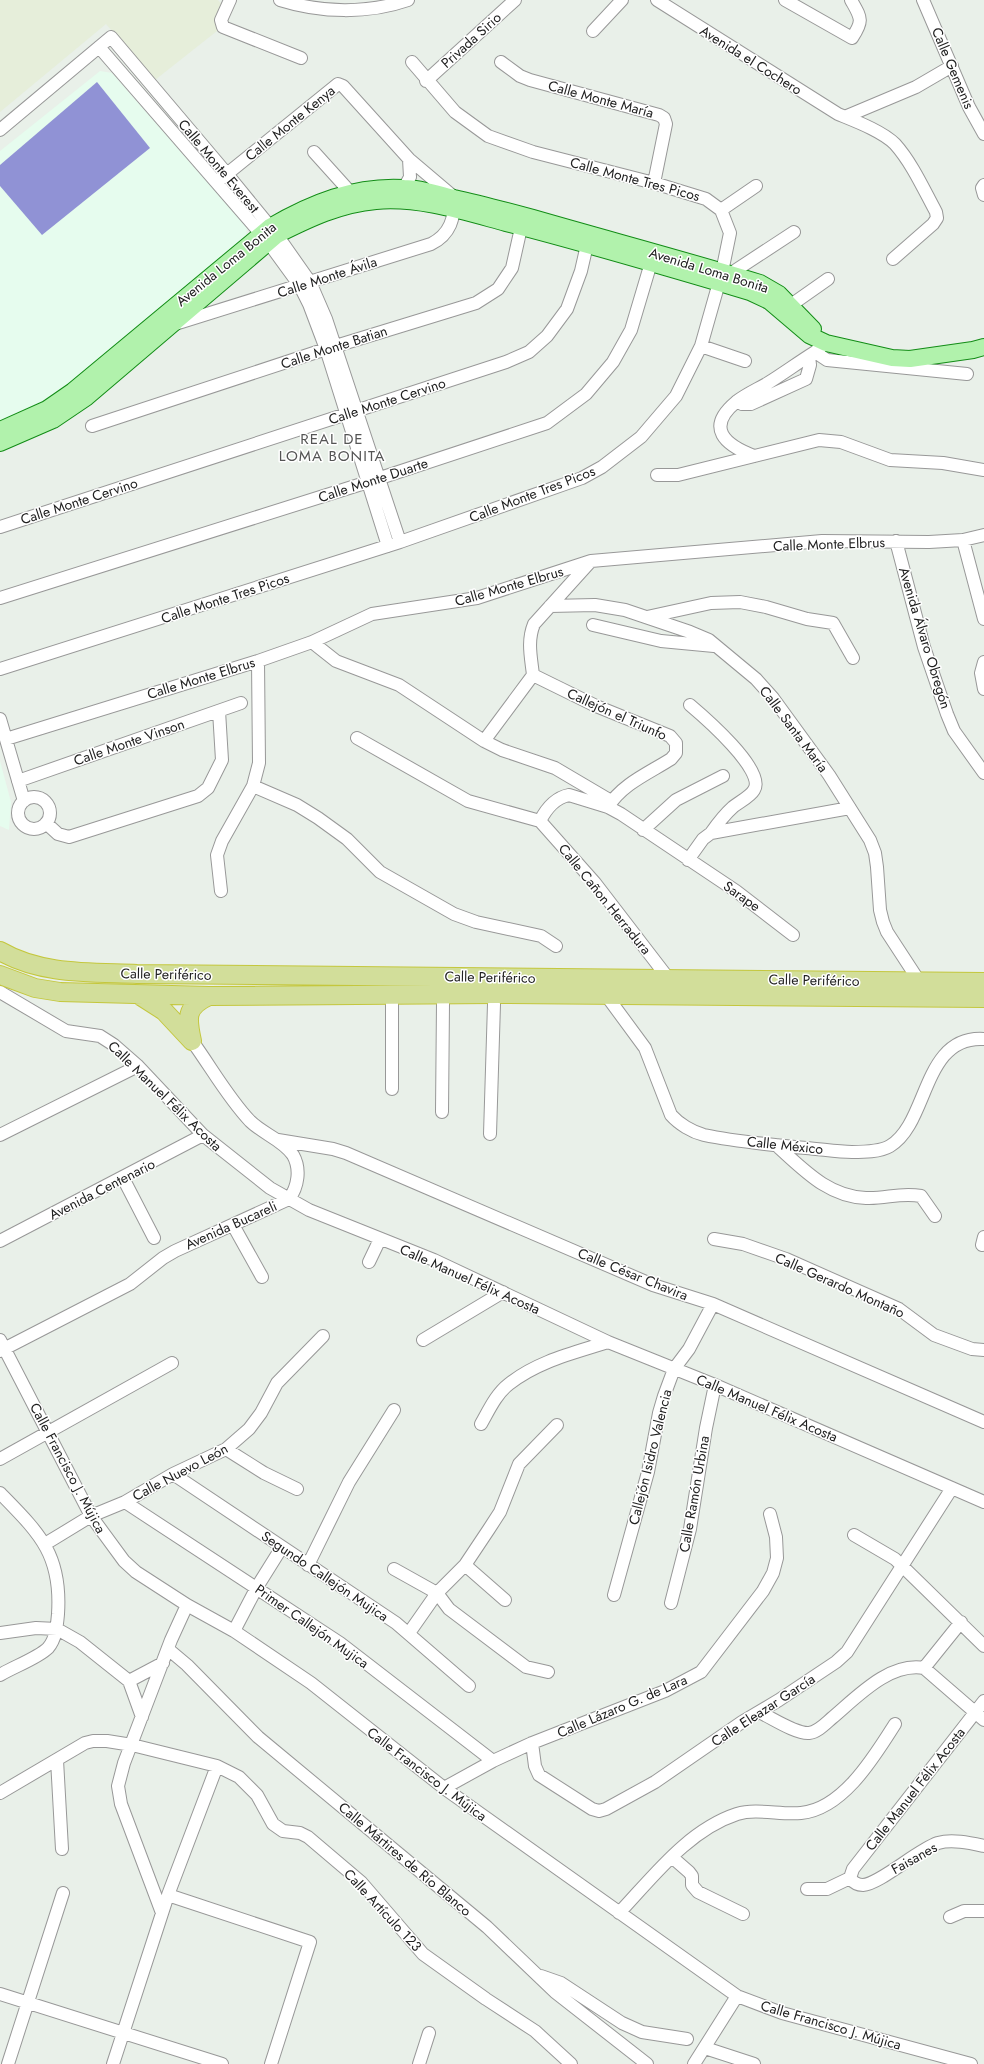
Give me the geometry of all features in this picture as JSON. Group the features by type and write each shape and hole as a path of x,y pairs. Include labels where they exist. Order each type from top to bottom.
{"highway":[{"name":"Calle Periférico","path":"0,951 16,960 55,969 137,974 984,982"},
{"name":"Calle Periférico","path":"0,975 35,988 51,992 208,996 330,994 528,994 984,998"},
{"path":"136,994 157,1005 192,1041"},
{"path":"330,994 345,1003 494,1004 514,1002 528,994"},
{"path":"192,1041 189,1013 195,1002 208,996"}],"main road":[{"name":"Avenida Loma Bonita","path":"0,430 47,409 74,391 269,234 310,205 351,193 404,188 455,204 588,239 652,258 767,286 791,305 818,347"},
{"name":"Avenida Loma Bonita","path":"0,443 53,420 105,382 170,326 269,234 353,204 400,200 455,204"},
{"name":"Avenida Loma Bonita","path":"724,276 762,297 809,335 818,347"},
{"path":"818,347 892,358 910,358 984,347"}],"street":[{"path":"230,0 221,20 223,27 301,58"},
{"path":"280,0 298,6 331,10 353,10 394,5 408,0"},
{"name":"Privada Sirio","path":"426,81 515,0"},
{"path":"593,31 622,0"},
{"name":"Avenida el Cochero","path":"657,0 838,114 847,116 888,138 895,144 936,212 936,218 933,224 893,259"},
{"path":"785,0 852,38 861,25 861,20 851,0"},
{"name":"Calle Gemenis","path":"923,0 969,107 984,134"},
{"name":"Calle Monte Everest","path":"0,130 111,37 227,174 305,284 309,304 330,348 352,412 394,544"},
{"name":"Calle Monte Everest","path":"100,47 217,182 269,234"},
{"name":"Calle Monte Tres Picos","path":"0,669 394,544 582,478 602,467 641,437 676,396 701,346 724,276 730,233 722,210 706,199 654,183 533,152 488,136 455,112 426,81 412,62"},
{"name":"Calle Monte María","path":"501,62 511,71 525,78 659,115 664,118 666,124 654,183"},
{"path":"847,116 916,87 952,66"},
{"name":"Calle Monte Kenya","path":"217,182 338,84 343,86 409,159 455,204"},
{"path":"314,152 351,193"},
{"path":"404,188 410,176 409,159"},
{"path":"722,210 756,186"},
{"name":"Calle Monte Ávila","path":"170,326 432,244 448,231 452,222 455,204"},
{"name":"Calle Monte Batian","path":"92,426 330,348 476,303 498,289 512,268 522,221"},
{"path":"724,276 794,232"},
{"name":"Calle Monte Cervino","path":"0,527 506,362 529,352 547,336 567,309 581,271 588,239"},
{"name":"Calle Monte Duarte","path":"0,598 373,480 547,423 574,405 600,379 622,347 631,330 652,258"},
{"path":"791,305 828,279"},
{"path":"701,346 745,361"},
{"path":"818,347 827,360 967,374"},
{"path":"754,456 730,445 722,431 722,418 737,401 818,347"},
{"path":"737,401 742,404 751,404 801,382 809,373 818,347"},
{"path":"657,475 678,475 812,441 827,440 841,442 890,460 943,463 984,470"},
{"name":"Calle Monte Elbrus","path":"6,739 258,661 312,642 372,614 477,598 591,561 822,541 963,540 984,535"},
{"path":"963,540 984,619"},
{"name":"Avenida Álvaro Obregón","path":"896,541 924,647 944,707 954,731 984,773"},
{"path":"484,741 533,675 530,634 539,617 591,561"},
{"path":"647,617 711,603 754,604 807,619 833,623 853,658"},
{"name":"Calle Santa María","path":"550,606 595,605 625,610 690,632 717,646 756,679 773,698 829,775 870,840 875,853 880,910 883,922 887,932 919,981"},
{"path":"593,625 662,641 717,646"},
{"path":"312,642 336,661 399,685 484,741 502,750 555,768 610,804"},
{"path":"221,891 217,855 222,841 253,786 259,763 258,661"},
{"path":"984,662 981,673 984,689"},
{"name":"Callejón el Triunfo","path":"533,675 596,706 670,736 676,742 676,753 671,759 630,784 610,804"},
{"name":"Calle Monte Vinson","path":"18,781 241,703"},
{"path":"688,860 702,839 711,832 723,816 754,791 756,783 752,772 732,744 690,705"},
{"path":"46,824 58,834 70,837 198,796 208,788 222,760 219,711"},
{"path":"0,719 24,800"},
{"path":"357,738 468,801 540,821 545,811 562,797 568,795 610,804"},
{"path":"643,830 676,800 723,776"},
{"path":"253,786 297,805 318,818 347,839 380,872 454,914 476,922 541,936 556,946"},
{"path":"39,797 48,804 50,814 46,824 42,827 32,829 22,824 18,815 18,809 24,800 39,797"},
{"name":"Sarape","path":"610,804 643,830 749,900 793,935"},
{"path":"711,832 850,808"},
{"name":"Calle Cañon Herradura","path":"540,821 595,883 668,978"},
{"name":"Calle Manuel Félix Acosta","path":"0,992 66,1031 100,1036 107,1040 138,1066 203,1136 270,1188 289,1199 330,1220 434,1260 608,1342 715,1385 984,1502"},
{"name":"Calle México","path":"606,995 645,1048 671,1115 678,1123 703,1134 776,1145 851,1152 874,1151 890,1147 902,1136 925,1088 948,1051 959,1043 976,1038 984,1039"},
{"path":"392,1003 392,1089"},
{"path":"442,1112 443,1003"},
{"path":"490,1134 494,1004"},
{"name":"Avenida Bucareli","path":"2,1346 130,1284 175,1251 289,1199 294,1192 298,1173 296,1162 292,1154 278,1140 266,1134 240,1111 192,1041"},
{"path":"0,1135 138,1066"},
{"name":"Avenida Centenario","path":"0,1241 203,1136"},
{"name":"Calle César Chavira","path":"278,1140 333,1149 346,1153 653,1285 713,1304 984,1422"},
{"path":"776,1145 824,1187 842,1194 866,1198 906,1193 921,1196 935,1216"},
{"path":"123,1178 154,1238"},
{"path":"233,1225 262,1277"},
{"path":"369,1262 380,1239"},
{"name":"Calle Gerardo Montaño","path":"714,1239 743,1244 786,1259 898,1309 934,1335 972,1349 984,1350"},
{"path":"423,1340 503,1292"},
{"name":"Callejón Isidro Valencia","path":"614,1595 648,1472 659,1413 674,1369 690,1349 713,1304"},
{"name":"Calle Nuevo León","path":"45,1544 91,1516 125,1502 173,1474 226,1449 249,1429 261,1413 277,1383 290,1368 323,1336"},
{"path":"481,1424 493,1401 509,1384 515,1380 539,1365 608,1342"},
{"name":"Calle Francisco J. Mújica","path":"2,1346 91,1516 124,1561 136,1572 187,1605 234,1631 311,1682 444,1788 737,1996 782,2013 971,2064"},
{"path":"0,1459 172,1364"},
{"name":"Calle Ramón Urbina","path":"671,1603 690,1529 704,1435 715,1385"},
{"path":"308,1564 349,1482 394,1410"},
{"path":"409,1633 437,1593 465,1565 500,1512 519,1464 557,1425"},
{"path":"226,1449 264,1473 297,1489"},
{"name":"Segundo Callejón Mujica","path":"173,1474 409,1633 469,1686"},
{"name":"Calle Eleazar García","path":"532,1743 535,1766 539,1775 592,1810 599,1811 655,1782 742,1722 761,1713 836,1662 847,1652 952,1488"},
{"path":"0,1493 33,1527 45,1544 57,1576 57,1629 48,1648 0,1674"},
{"name":"Primer Callejón Mujica","path":"125,1502 257,1587 340,1643 493,1761"},
{"name":"Calle Lázaro G. de Lara","path":"444,1788 493,1761 532,1743 665,1691 700,1672 759,1596 773,1573 777,1558 776,1537 770,1514"},
{"path":"854,1535 889,1554 902,1565 984,1646"},
{"path":"234,1631 257,1587 282,1547"},
{"path":"465,1565 505,1600"},
{"path":"394,1568 437,1593 449,1609 526,1667 548,1672"},
{"path":"162,1913 121,1804 118,1786 124,1763 168,1649 187,1605"},
{"path":"924,1668 960,1622"},
{"path":"0,1633 36,1628 57,1629 80,1642 129,1681 142,1717"},
{"name":"Calle Mártires de Río Blanco","path":"168,1649 187,1665 258,1737 487,1927 555,1992 647,2064"},
{"path":"129,1681 163,1663"},
{"path":"761,1713 797,1731 809,1733 821,1728 852,1700 885,1676 901,1669 924,1668 980,1717"},
{"name":"Calle Manuel Félix Acosta","path":"850,1878 853,1869 980,1717 984,1701"},
{"path":"619,1913 672,1858 695,1837 738,1814 761,1812 801,1813 829,1803 839,1797 874,1758 895,1724"},
{"name":"Calle Artículo 123","path":"0,1793 93,1741 132,1745 217,1766 239,1777 257,1795 273,1824 283,1831 300,1832 308,1837 360,1882 423,1954 486,1999 535,2031 571,2064"},
{"path":"57,1760 62,1849"},
{"path":"113,2064 168,1895 217,1766"},
{"name":"Faisanes","path":"850,1878 855,1884 862,1885 872,1882 901,1863 938,1843 947,1841 984,1846"},
{"path":"672,1858 689,1872 692,1876 692,1885 698,1892 743,1914"},
{"path":"807,1889 827,1889 850,1878"},
{"path":"8,2064 63,1893"},
{"path":"168,1895 310,1942 271,2064"},
{"path":"950,1916 964,1911 984,1911"},
{"path":"536,1974 560,1982 622,2024 642,2032 687,2039"},
{"path":"0,1994 219,2064"},
{"path":"694,2064 737,1996"},
{"path":"419,2064 430,2033"},
{"path":"705,2048 754,2064"}],"shaded area":[{"path":"0,0 218,0 226,9 217,31 155,80 106,24 0,112"},
{"path":"100,71 112,73 247,228 246,235 93,367 51,400 0,421 0,151"},
{"path":"97,82 150,148 42,235 0,186 0,165"},
{"path":"0,761 11,802 9,830 0,826"}],"district":[{"name":"REAL DE LOMA BONITA","path":"332,448"}]}
